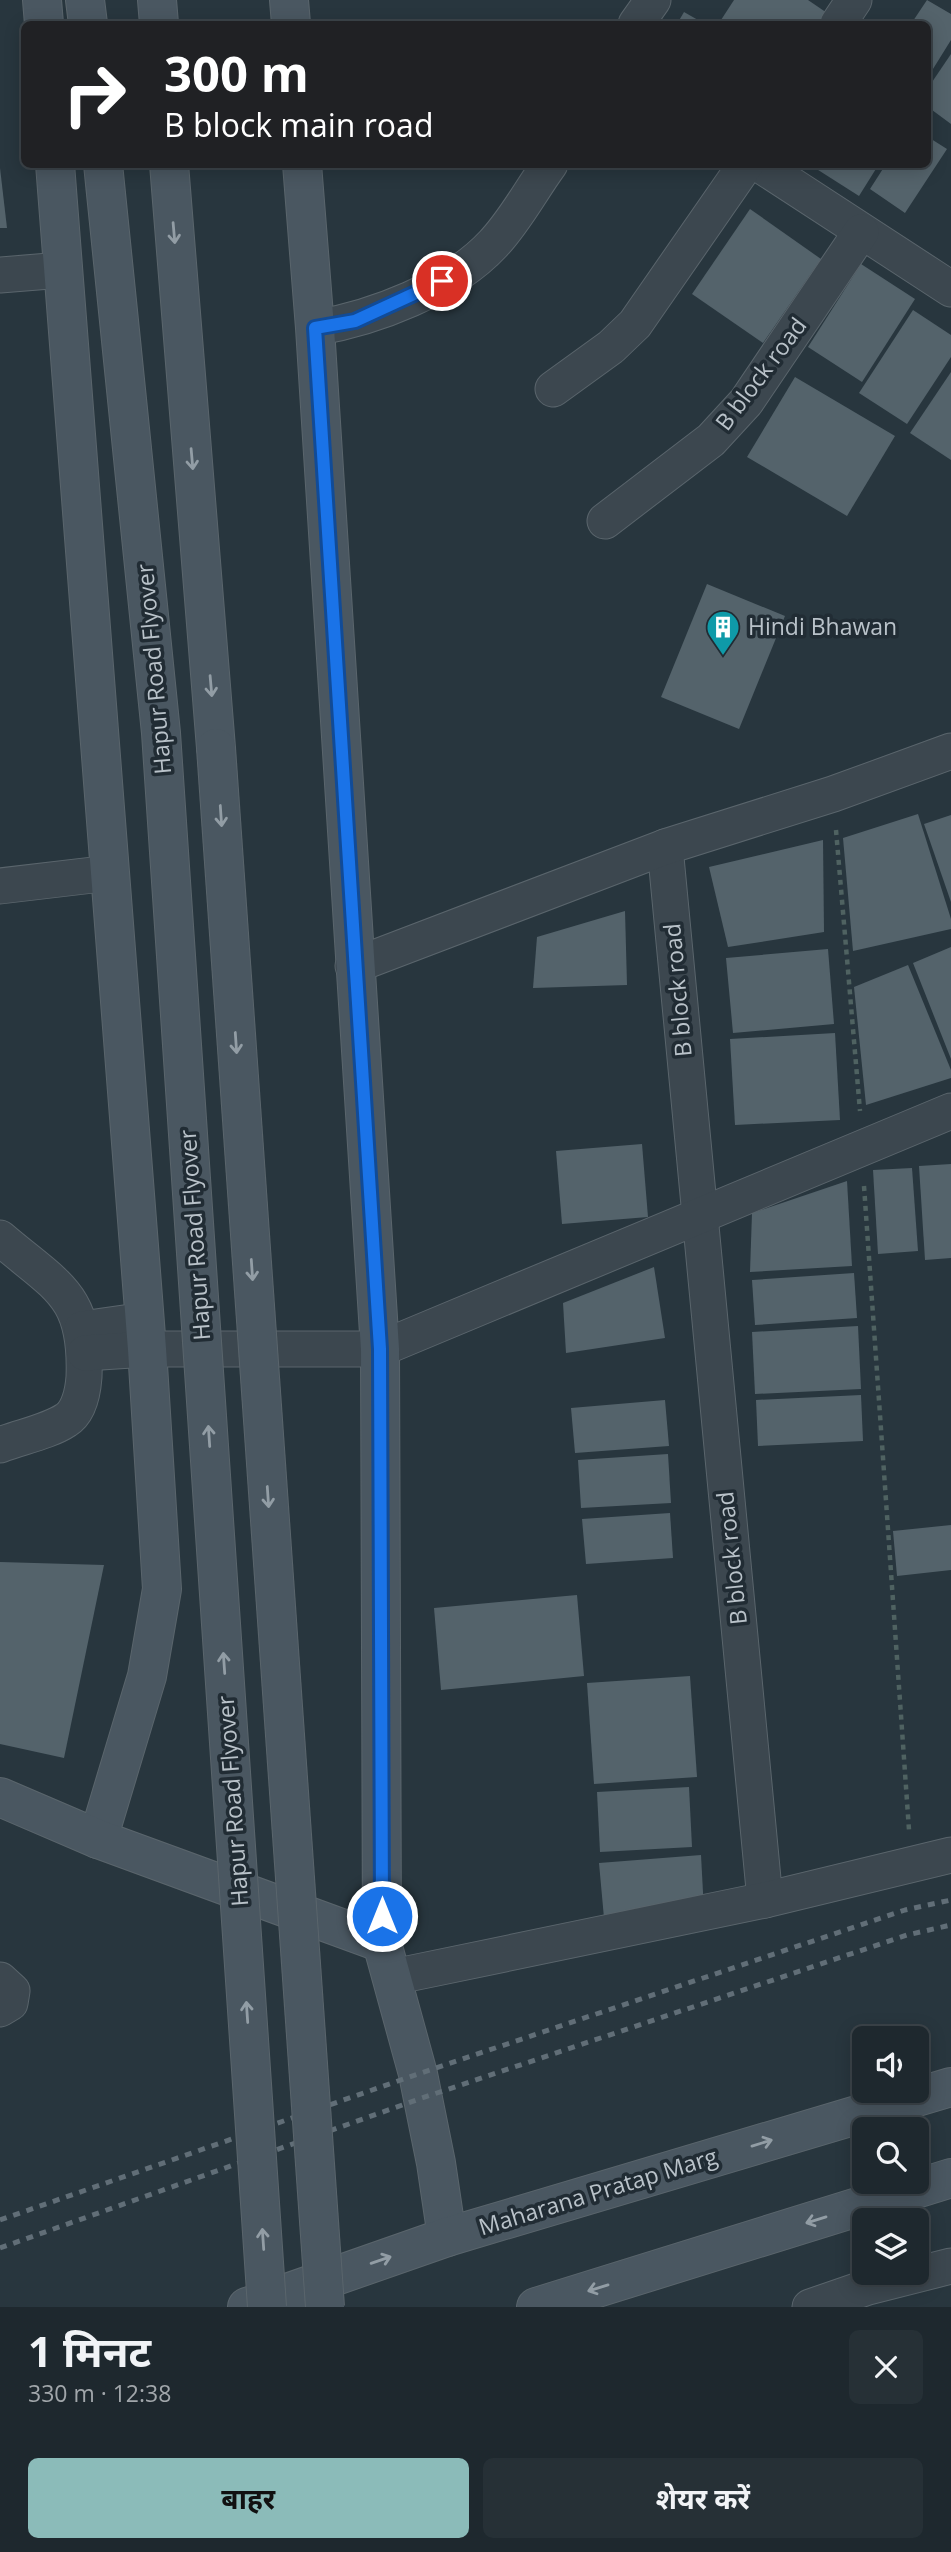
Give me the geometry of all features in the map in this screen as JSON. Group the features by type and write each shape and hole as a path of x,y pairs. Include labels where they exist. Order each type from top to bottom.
{"main road":[{"path":"42,0 44,21"},
{"path":"85,0 88,21"},
{"path":"157,0 159,21"},
{"path":"289,0 290,21"},
{"path":"55,168 146,1335 162,1589 147,1676 98,1839"},
{"name":"Hapur Road Flyover","path":"103,168 161,733 267,2307"},
{"path":"169,168 217,762 325,2307"},
{"path":"302,168 315,328 380,1349 388,1960 434,2150 447,2237"},
{"path":"0,1797 388,1960"},
{"name":"Maharana Pratap Marg","path":"247,2307 447,2237 951,2087"},
{"path":"536,2307 951,2178"}],"street":[{"path":"638,21 653,0"},
{"path":"840,21 854,0"},
{"path":"315,328 355,321 403,302 461,271 494,244 547,168"},
{"path":"553,389 611,347 635,324 743,168"},
{"path":"765,168 861,233 951,289"},
{"name":"B block road","path":"605,521 711,440 746,402 861,233"},
{"path":"0,275 62,270"},
{"path":"354,966 665,847 832,794 951,751"},
{"name":"B block road","path":"665,847 765,1900"},
{"path":"0,886 110,873"},
{"path":"83,1341 146,1335 380,1349 951,1111"},
{"path":"0,1238 68,1296 83,1341 83,1388 78,1405 67,1419 0,1445"},
{"path":"388,1960 765,1900 951,1855"},
{"path":"0,1980 12,1991 12,1997 10,2003 0,2009"},
{"path":"810,2307 868,2287 951,2266"}],"path":[{"path":"832,794 862,1148 911,1864"}],"building":[{"path":"734,0 808,0 830,15 826,21 721,20"},
{"path":"927,0 951,14 951,40 931,72 931,21 913,21"},
{"path":"684,12 700,21 679,21"},
{"path":"951,54 951,124 931,109 931,84"},
{"path":"931,139 947,149 905,213 870,189 883,168 931,168"},
{"path":"0,168 7,228 0,228"},
{"path":"815,168 876,168 859,196"},
{"path":"750,209 821,259 763,343 692,294"},
{"path":"861,264 915,299 862,382 808,347"},
{"path":"913,310 951,335 951,357 907,424 859,393"},
{"path":"951,372 951,460 910,433"},
{"path":"795,377 895,436 847,516 747,457"},
{"name":"Hindi Bhawan","path":"707,584 785,616 739,729 661,697"},
{"path":"918,814 951,919 951,929 853,951 843,838"},
{"path":"951,815 951,902 924,824"},
{"path":"823,840 824,932 728,947 709,867"},
{"path":"625,911 627,985 533,988 537,937"},
{"path":"951,947 951,1059 913,963"},
{"path":"828,949 834,1024 733,1033 726,958"},
{"path":"908,965 951,1070 951,1078 866,1105 854,987"},
{"path":"835,1033 840,1120 735,1125 730,1039"},
{"path":"642,1144 648,1217 562,1224 556,1151"},
{"path":"951,1164 951,1258 925,1260 919,1166"},
{"path":"912,1168 918,1251 878,1254 873,1170"},
{"path":"847,1181 852,1266 750,1272 752,1213"},
{"path":"654,1267 665,1338 566,1353 563,1303"},
{"path":"854,1273 857,1318 755,1325 752,1280"},
{"path":"858,1326 861,1389 755,1394 752,1332"},
{"path":"861,1395 863,1441 758,1446 756,1400"},
{"path":"665,1400 669,1446 575,1453 571,1408"},
{"path":"668,1454 671,1503 581,1508 578,1460"},
{"path":"670,1513 673,1558 586,1564 582,1519"},
{"path":"951,1525 951,1570 897,1576 893,1531"},
{"path":"0,1562 104,1565 64,1758 0,1744"},
{"path":"577,1595 584,1676 441,1690 434,1608"},
{"path":"690,1676 697,1777 594,1784 587,1683"},
{"path":"689,1787 692,1847 600,1852 597,1792"},
{"path":"701,1855 704,1911 604,1918 599,1863"}],"railway":[{"path":"0,2220 418,2074 905,1910 951,1900"},
{"path":"0,2248 422,2098 907,1935 951,1925"}],"place":[{"name":"Hindi Bhawan","path":"723,657"}],"route":[{"path":"382,1916 380,1349 315,328 355,321 403,302 442,281"}]}
